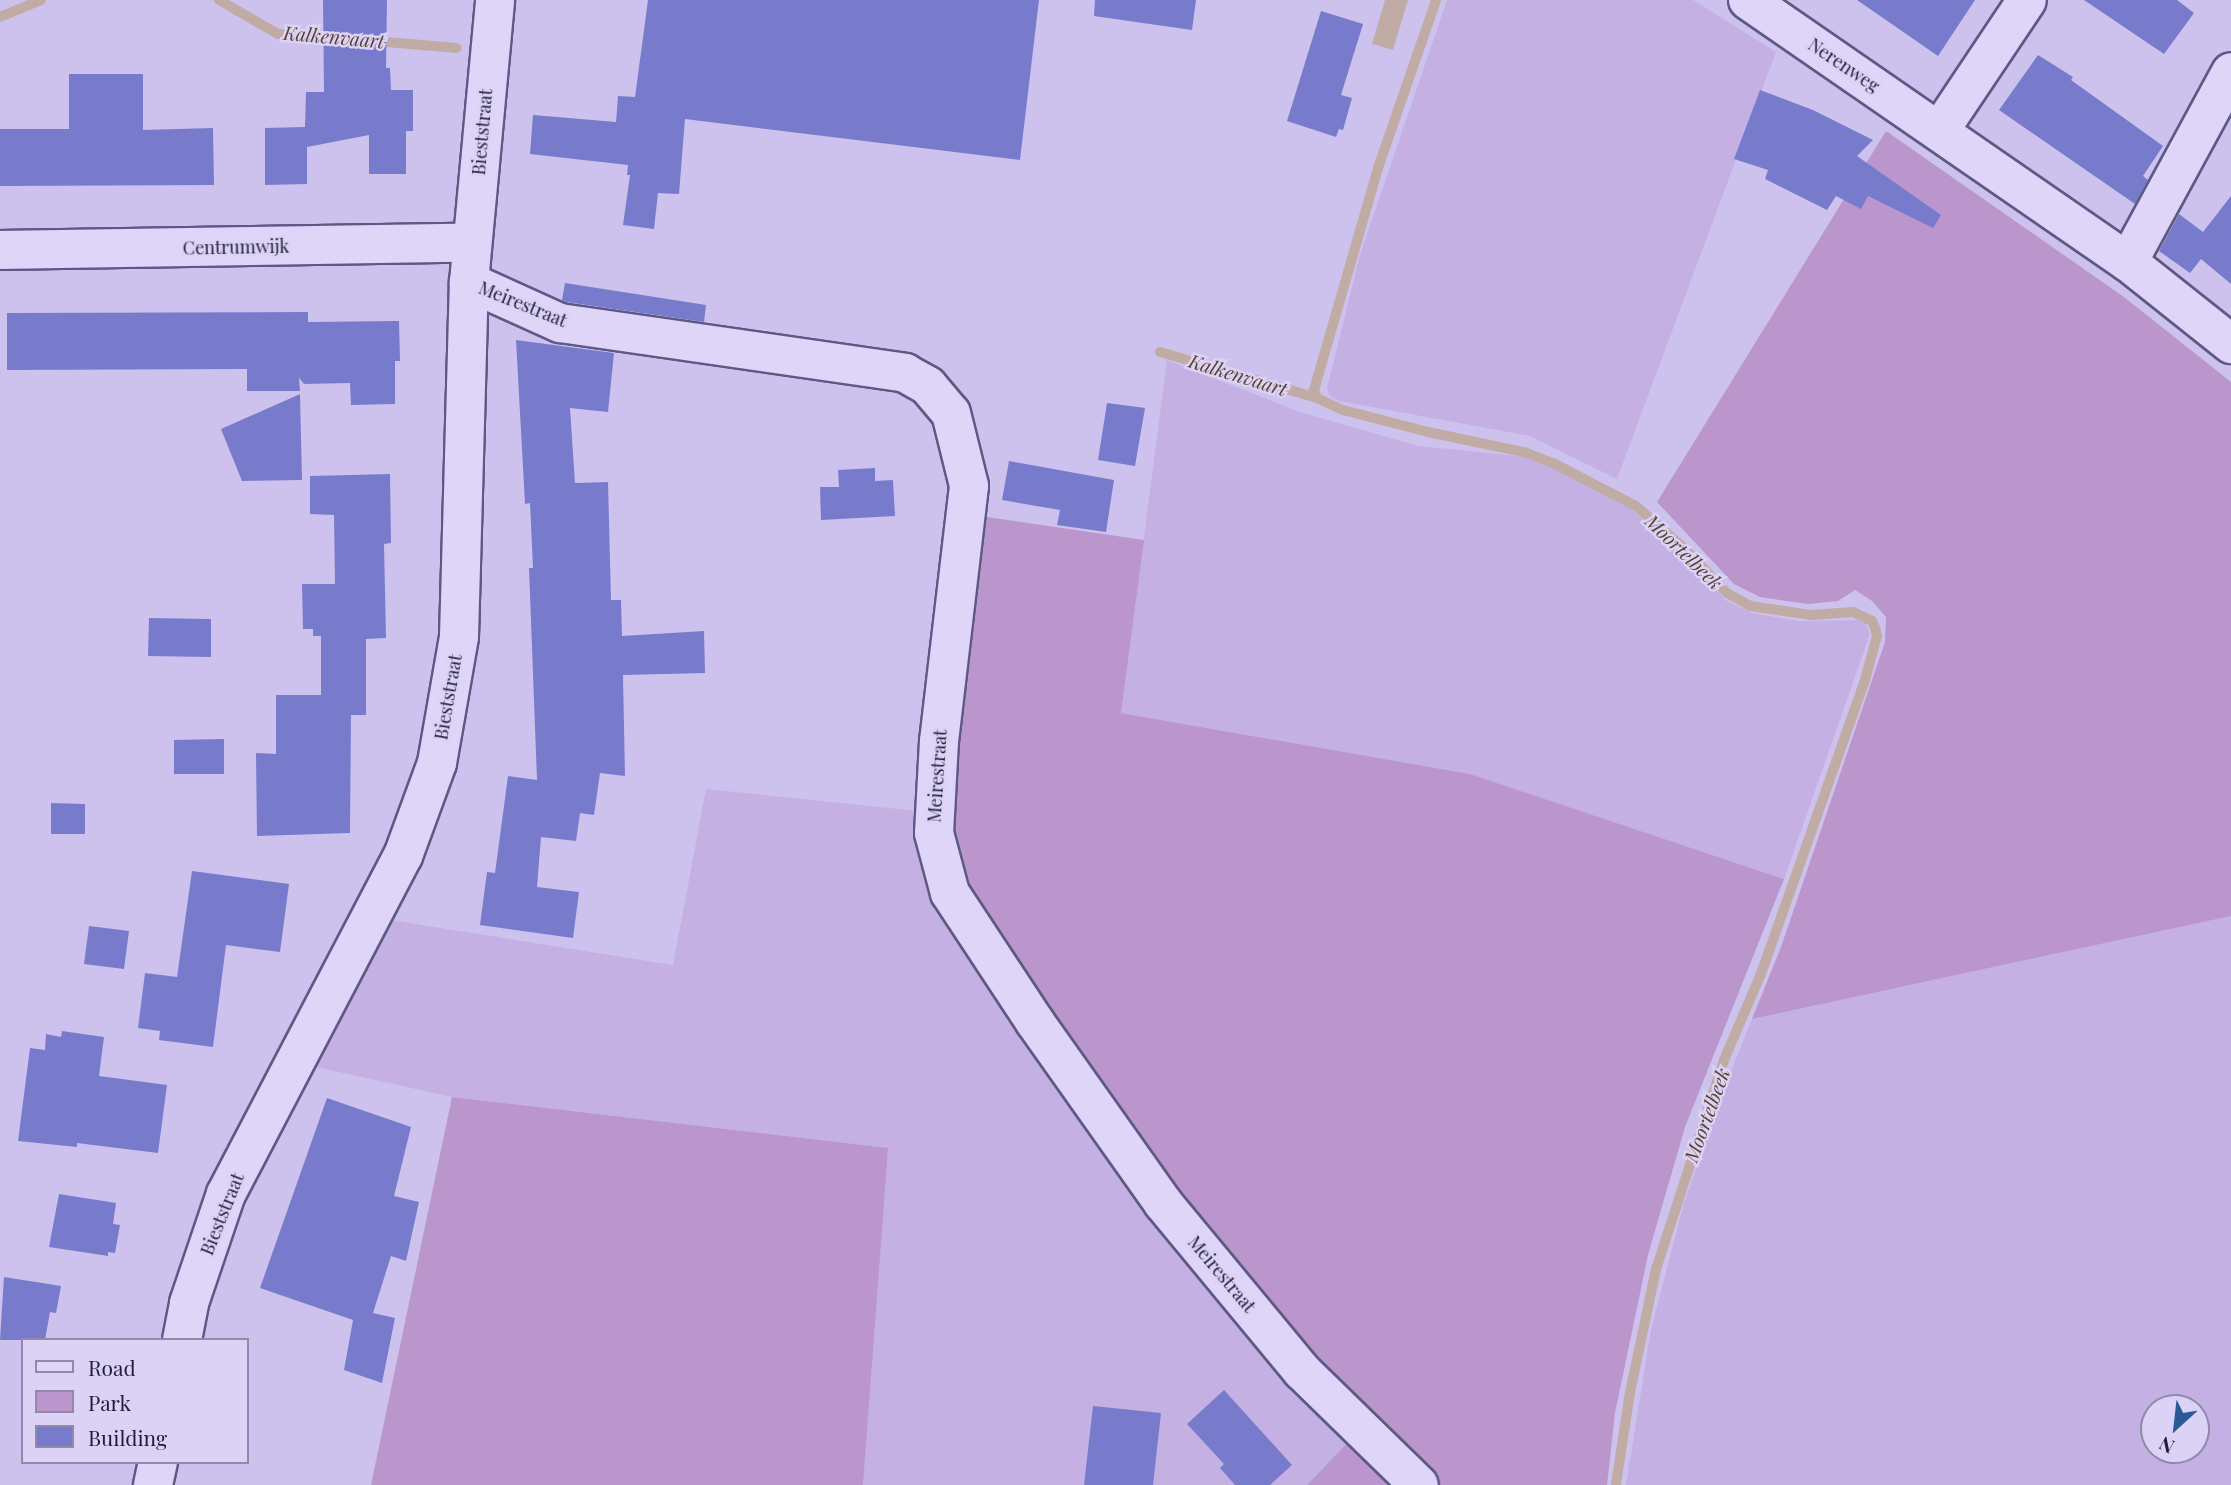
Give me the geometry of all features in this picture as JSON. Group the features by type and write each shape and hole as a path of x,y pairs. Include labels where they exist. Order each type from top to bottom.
{"street":[{"name":"Bieststraat","path":"182,1338 189,1303 226,1194 403,856 437,763 458,637 471,243 495,0"},
{"name":"Nerenweg","path":"1748,0 2128,262 2231,344"},
{"path":"1940,131 2027,0"},
{"path":"2128,262 2231,72"},
{"name":"Centrumwijk","path":"0,250 471,243"},
{"name":"Meirestraat","path":"469,282 560,323 905,373 928,386 951,412 969,486 939,741 933,834 950,894 1035,1023 1163,1203 1302,1371 1345,1416 1419,1485"},
{"path":"153,1485 158,1464"}],"shaded area":[{"path":"1385,0 1408,0 1393,50 1372,44"},
{"path":"1447,0 1693,0 1776,52 1617,479 1530,436 1339,401 1330,396 1327,388 1360,255"},
{"path":"1167,360 1300,412 1418,446 1528,457 1619,499 1688,557 1725,600 1752,613 1799,621 1864,620 1870,634 1784,879 1470,774 1121,713"},
{"path":"706,789 918,811 1353,1437 1307,1485 863,1485 887,1148 452,1097 316,1067 390,920 673,965"},
{"path":"2231,916 2231,1485 1626,1485 1651,1330 1684,1203 1752,1019"}],"green space":[{"path":"1886,131 2124,297 2231,382 2231,916 1752,1019 1781,947 1885,642 1886,617 1872,601 1855,590 1838,601 1808,604 1760,597 1734,584 1657,502"},
{"path":"980,516 1144,540 1121,713 1470,774 1784,879 1685,1127 1648,1255 1615,1413 1607,1485 1438,1485 1262,1311 972,902 948,828"},
{"path":"452,1097 888,1148 863,1485 371,1485"},
{"path":"1353,1437 1403,1485 1307,1485"}],"building":[{"path":"323,0 387,0 386,68 390,68 391,90 413,90 413,131 406,131 406,174 369,174 369,135 307,147 307,184 265,185 265,128 305,127 306,92 324,92"},
{"path":"648,0 1039,0 1020,160 685,119 679,194 658,193 654,229 623,225 630,175 627,175 628,165 530,154 533,115 616,122 618,96 635,97"},
{"path":"1095,0 1196,0 1192,30 1094,16"},
{"path":"1857,0 1975,0 1938,56"},
{"path":"2084,0 2177,0 2194,13 2164,54"},
{"path":"1321,11 1363,24 1341,95 1352,98 1343,130 1339,129 1336,137 1287,121"},
{"path":"2038,55 2073,77 2071,80 2163,146 2143,176 2148,180 2135,204 1999,110"},
{"path":"69,74 143,74 143,130 213,128 214,185 0,186 0,129 69,129"},
{"path":"1760,90 1813,110 1873,140 1857,156 1941,215 1933,228 1868,196 1861,209 1836,196 1827,210 1765,179 1768,170 1734,159"},
{"path":"2231,196 2231,284 2201,259 2190,273 2159,251 2179,214 2203,232"},
{"path":"565,283 706,305 704,322 566,302 562,300"},
{"path":"308,312 308,322 399,321 400,361 395,361 395,404 351,405 350,383 304,384 299,378 300,391 247,391 247,369 7,370 7,313"},
{"path":"516,340 614,353 608,412 570,408 575,483 608,482 611,600 621,600 622,636 704,631 705,673 623,675 625,776 600,773 594,815 580,813 576,841 541,837 537,887 579,892 573,938 480,925 487,872 495,873 508,776 537,780 529,568 533,568 530,503 525,504"},
{"path":"300,394 302,480 242,481 221,429"},
{"path":"1107,403 1145,408 1135,466 1098,460"},
{"path":"1009,461 1114,480 1106,532 1057,525 1060,510 1002,500"},
{"path":"875,468 875,481 893,480 895,516 821,520 820,487 839,487 838,470"},
{"path":"390,474 391,543 384,544 386,638 366,639 366,715 351,715 350,833 257,836 256,753 276,754 276,695 321,695 321,636 313,636 313,629 303,629 302,584 335,584 334,515 310,514 310,476"},
{"path":"149,618 211,619 211,657 148,656"},
{"path":"224,739 224,774 174,774 174,740"},
{"path":"51,803 85,804 85,834 51,834"},
{"path":"192,871 289,884 280,952 226,945 213,1047 159,1040 160,1031 138,1028 145,973 177,977"},
{"path":"89,926 129,931 124,969 84,964"},
{"path":"62,1031 104,1037 99,1076 167,1085 158,1153 77,1143 77,1147 18,1141 30,1048 45,1050 46,1034 61,1037"},
{"path":"327,1098 411,1127 394,1196 419,1202 406,1261 391,1256 373,1313 395,1318 382,1383 344,1370 353,1320 260,1288"},
{"path":"59,1194 116,1203 113,1224 120,1225 115,1253 108,1252 108,1256 49,1247"},
{"path":"4,1277 61,1286 56,1313 50,1312 45,1338 0,1340"},
{"path":"1224,1390 1292,1465 1270,1485 1235,1485 1220,1468 1224,1464 1187,1424"},
{"path":"1093,1406 1161,1413 1153,1485 1084,1485"}],"waterway":[{"name":"Kalkenvaart","path":"0,17 41,0"},
{"name":"Kalkenvaart","path":"219,0 278,34 335,39"},
{"name":"Moortelbeek","path":"1317,398 1314,390 1379,165 1436,0"},
{"name":"Kalkenvaart","path":"375,41 457,48"},
{"name":"Moortelbeek","path":"1160,352 1317,398 1343,410 1428,432 1524,452 1555,464 1636,506 1685,549 1727,593 1750,606 1812,615 1853,612 1872,621 1875,628 1877,636 1865,680 1760,976 1724,1060 1656,1269 1630,1392 1616,1485"}]}
